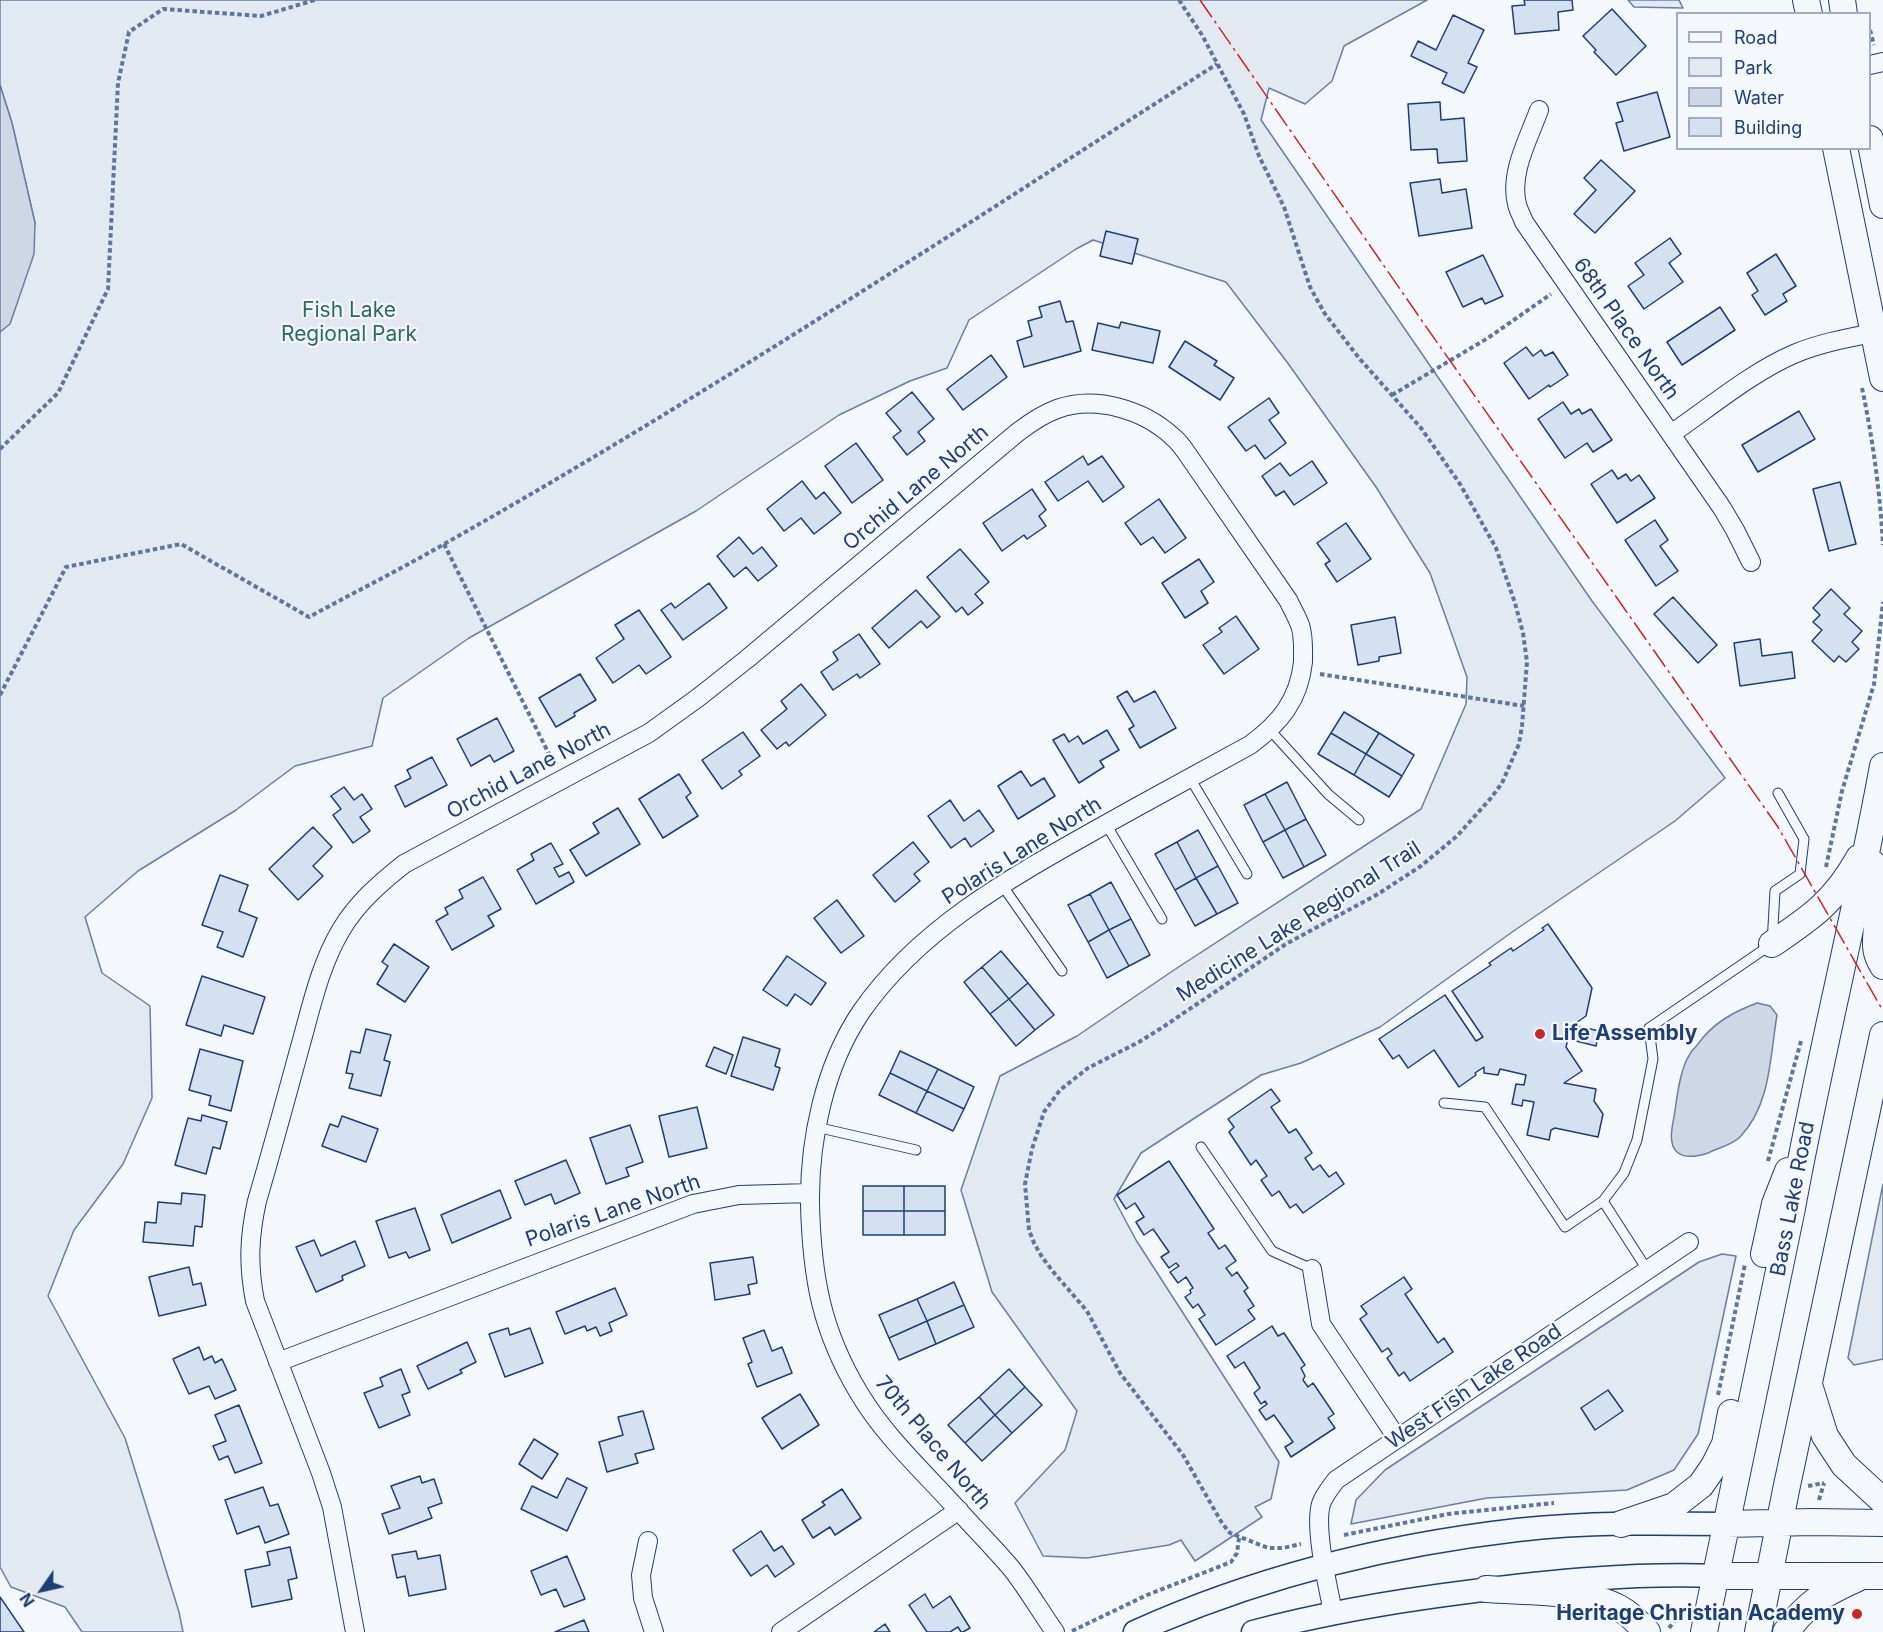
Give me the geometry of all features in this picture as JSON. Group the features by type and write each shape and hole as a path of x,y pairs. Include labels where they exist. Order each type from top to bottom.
{"main road":[{"path":"1871,148 1883,205"},
{"path":"1836,150 1878,332 1872,379"},
{"name":"Bass Lake Road","path":"1704,1632 1698,1604 1717,1576 1883,766"},
{"path":"1772,944 1823,907 1846,881 1870,837"},
{"path":"1870,837 1877,921 1875,943 1877,956 1883,966"},
{"path":"1758,1632 1883,1035"},
{"path":"1621,1524 1674,1506 1686,1497 1701,1485 1714,1467 1725,1444 1775,1204 1810,1115"},
{"path":"1809,1385 1825,1436 1831,1446 1844,1465 1883,1501"},
{"path":"1727,1524 1883,1523"},
{"path":"1717,1576 1873,1576"},
{"path":"1786,1632 1800,1613 1824,1594 1873,1576"},
{"path":"1486,1589 1551,1593 1592,1599 1619,1608 1647,1632"}],"street":[{"name":"68th Place North","path":"1539,110 1517,170 1515,190 1517,204 1524,222 1726,515 1751,562"},
{"path":"1671,434 1762,371 1793,354 1878,332"},
{"name":"Orchid Lane North","path":"355,1632 332,1507 255,1301 250,1273 251,1228 310,1012 327,960 341,930 357,906 376,886 404,864 649,733 699,697 1018,432 1044,414 1079,404 1107,405"},
{"name":"Polaris Lane North","path":"278,1362 693,1203 739,1194 810,1193 816,1127 841,1048 860,1014 879,989 921,946 964,910 1031,866 1250,745 1270,730 1289,706 1299,686 1302,671 1304,651 1300,626 1288,600 1174,438 1152,421 1131,411 1107,405"},
{"name":"70th Place North","path":"810,1193 811,1235 821,1306 831,1339 860,1396 879,1422 1012,1570 1063,1631"},
{"name":"West Fish Lake Road","path":"1333,1612 1324,1567 1319,1518 1321,1503 1336,1480 1689,1242"},
{"path":"1312,1269 1321,1324 1397,1438"},
{"path":"781,1632 959,1510"},
{"path":"1135,1632 1177,1613 1228,1596 1324,1567 1409,1547 1539,1528 1621,1524 1727,1524"},
{"path":"648,1541 641,1575 642,1598 654,1632"},
{"path":"1253,1632 1333,1612 1486,1589 1566,1580 1717,1576"}],"lane":[{"path":"1270,730 1328,794 1359,820"},
{"path":"1190,778 1247,874"},
{"path":"1444,1103 1485,1107 1564,1227 1603,1201 1624,1173 1637,1140 1653,1059 1649,1028 1772,944 1775,891 1800,874 1804,839 1778,793"},
{"path":"1106,824 1162,919"},
{"path":"1002,885 1062,971"},
{"path":"816,1127 916,1150"},
{"path":"1201,1147 1272,1251 1312,1269"},
{"path":"1603,1201 1648,1270"}],"path":[{"path":"0,449 58,393 108,289 118,83 129,32 162,9 261,16 315,0"},
{"name":"Medicine Lake Regional Trail","path":"1179,0 1202,35 1244,114 1259,156 1284,207 1310,287 1332,323 1359,358 1421,428 1460,484 1496,548 1507,575 1523,633 1527,662 1519,744 1502,783 1457,836 1421,866 1378,894 1286,944 1163,1027 1088,1068 1060,1090 1044,1112 1032,1149 1025,1184 1029,1230 1034,1243 1055,1274 1087,1311 1120,1373 1183,1455 1230,1533 1268,1548 1283,1548 1301,1544"},
{"path":"0,695 66,567 181,544 309,616 444,544 633,434 810,325 1217,64"},
{"path":"1392,395 1488,338 1566,284"},
{"path":"1872,379 1875,457 1883,545"},
{"path":"444,544 562,780"},
{"path":"1823,876 1842,790 1874,684 1883,602"},
{"path":"1302,671 1524,706"},
{"path":"1063,1631 1231,1562 1237,1553 1239,1538"}],"green space":[{"name":"Fish Lake Regional Park","path":"0,0 1427,0 1344,46 1332,81 1305,104 1269,88 1261,120 1592,601 1725,778 1675,821 1515,930 1380,1027 1301,1063 1261,1075 1141,1153 1114,1199 1136,1240 1279,1462 1271,1499 1255,1507 1262,1517 1195,1561 1181,1540 1169,1545 1087,1558 1043,1556 1015,1503 1065,1450 1077,1411 992,1292 961,1190 1000,1076 1077,1036 1421,809 1466,704 1467,677 1430,573 1376,487 1287,362 1226,282 1093,240 969,320 947,368 910,381 839,415 696,511 469,638 383,698 372,746 295,766 236,810 138,871 85,917 102,973 150,1006 152,1098 123,1164 74,1230 48,1296 125,1438 179,1612 183,1632 82,1632 65,1607 11,1587 0,1567 0,332 35,223 12,123 0,85"},
{"path":"1628,0 1679,0 1683,8 1634,7"},
{"path":"1883,1184 1883,1359 1854,1365 1848,1358"},
{"path":"1722,1254 1736,1256 1698,1434 1674,1470 1627,1490 1487,1498 1351,1524 1356,1500 1385,1470 1699,1262"}],"water":[{"path":"0,85 12,123 35,223 34,254 10,324 0,332"},
{"path":"1757,1003 1770,1006 1777,1015 1768,1079 1758,1110 1740,1137 1733,1142 1700,1155 1680,1154 1672,1145 1672,1130 1680,1080 1687,1059 1717,1024 1732,1014"}],"building":[{"path":"1524,0 1572,0 1573,10 1558,12 1559,30 1515,34 1512,6 1525,5"},
{"path":"1612,9 1646,46 1616,75 1594,52 1596,50 1583,36"},
{"path":"1453,15 1484,30 1468,63 1477,67 1464,93 1442,83 1447,73 1411,56 1418,41 1436,50"},
{"path":"1657,92 1670,137 1624,151 1616,123 1623,121 1617,103"},
{"path":"1440,102 1441,120 1464,118 1467,161 1438,163 1437,149 1411,150 1408,104"},
{"path":"1601,160 1635,191 1595,233 1574,214 1596,190 1584,178"},
{"path":"1440,179 1442,193 1466,189 1472,228 1419,236 1410,183"},
{"path":"1106,231 1138,239 1132,264 1100,256"},
{"path":"1670,238 1681,254 1669,263 1683,282 1644,309 1628,286 1644,275 1635,263"},
{"path":"1776,254 1796,286 1783,294 1787,301 1765,315 1752,295 1758,291 1747,273"},
{"path":"1483,255 1503,296 1485,304 1482,298 1463,307 1446,272"},
{"path":"1060,301 1066,322 1073,321 1081,351 1024,367 1017,341 1032,336 1028,321 1042,317 1039,307"},
{"path":"1720,307 1735,330 1682,365 1667,342"},
{"path":"1121,322 1160,331 1153,363 1092,350 1098,323 1119,328"},
{"path":"1185,341 1217,361 1214,365 1234,378 1220,400 1169,367"},
{"path":"1526,347 1533,356 1541,350 1545,356 1553,352 1568,375 1529,399 1504,363"},
{"path":"991,355 1007,377 963,410 947,389"},
{"path":"912,392 934,419 918,432 925,441 907,455 893,437 901,431 886,413"},
{"path":"1269,398 1279,413 1269,420 1286,443 1265,459 1255,445 1246,451 1228,427"},
{"path":"1563,402 1571,414 1579,409 1582,414 1591,409 1612,440 1593,452 1587,443 1565,458 1538,419"},
{"path":"1799,411 1815,439 1758,472 1742,445"},
{"path":"856,443 883,480 852,503 825,466"},
{"path":"1083,456 1088,465 1102,456 1124,487 1103,502 1088,481 1058,501 1045,482"},
{"path":"1312,461 1327,483 1294,505 1284,491 1276,496 1262,476 1280,463 1290,476"},
{"path":"1612,470 1618,479 1626,474 1631,481 1639,475 1655,498 1617,523 1591,484"},
{"path":"802,481 816,499 824,492 841,513 814,534 801,518 784,531 767,509"},
{"path":"1840,482 1856,544 1829,551 1813,489"},
{"path":"1032,489 1046,510 1039,516 1046,526 1027,539 1024,535 1002,551 983,523"},
{"path":"1159,499 1186,538 1165,553 1153,537 1141,545 1125,523"},
{"path":"1655,520 1668,540 1660,546 1678,571 1656,586 1625,540"},
{"path":"1346,523 1371,559 1337,582 1325,564 1330,561 1317,543"},
{"path":"739,537 753,554 762,547 777,566 758,581 746,567 734,577 717,556"},
{"path":"960,549 989,582 975,594 983,603 968,615 962,607 956,612 927,577"},
{"path":"1199,559 1214,582 1201,591 1208,603 1185,618 1162,583"},
{"path":"709,583 727,608 683,640 661,610 671,603 675,608"},
{"path":"1831,589 1850,608 1844,614 1862,631 1852,642 1859,649 1846,662 1839,656 1834,662 1812,641 1822,630 1813,622 1820,615 1813,608"},
{"path":"916,590 940,617 927,628 921,621 889,648 872,628"},
{"path":"1673,597 1717,645 1698,663 1654,614"},
{"path":"639,610 671,657 646,674 639,665 613,683 596,658 624,639 615,625"},
{"path":"1236,616 1259,649 1224,674 1203,645 1222,632 1219,628"},
{"path":"1395,617 1401,653 1379,657 1379,661 1358,665 1351,625"},
{"path":"859,634 880,664 860,678 857,674 833,690 821,672 838,660 833,652"},
{"path":"1760,639 1762,656 1792,652 1795,678 1740,686 1734,643"},
{"path":"580,674 596,700 556,727 539,698"},
{"path":"801,684 826,715 789,746 786,742 777,749 761,730 787,709 781,701"},
{"path":"1127,691 1134,702 1155,691 1176,728 1140,748 1129,729 1134,726 1117,697"},
{"path":"1344,712 1379,733 1366,754 1331,733"},
{"path":"497,718 514,751 494,762 490,755 471,766 457,739"},
{"path":"1107,730 1119,750 1100,761 1104,767 1079,783 1053,740 1064,734 1069,742 1078,736 1083,744"},
{"path":"743,732 760,756 739,771 742,775 722,789 702,760"},
{"path":"1331,733 1366,754 1354,775 1318,754"},
{"path":"1379,733 1414,755 1402,776 1366,754"},
{"path":"1366,754 1402,776 1389,797 1354,775"},
{"path":"432,757 447,785 405,807 395,786 411,778 407,770"},
{"path":"1021,771 1031,786 1044,778 1055,796 1018,819 998,786"},
{"path":"679,774 691,793 686,797 698,816 663,838 639,799"},
{"path":"1287,782 1306,819 1285,830 1265,794"},
{"path":"344,787 354,800 362,794 372,809 360,817 370,831 353,843 333,815 341,809 331,796"},
{"path":"1265,794 1285,830 1263,842 1244,805"},
{"path":"950,800 964,821 979,810 994,831 971,847 965,838 951,848 928,816"},
{"path":"618,808 640,844 586,876 570,850 599,833 593,823"},
{"path":"1306,819 1326,855 1304,867 1285,830"},
{"path":"313,827 332,847 313,866 323,876 298,900 269,869"},
{"path":"1198,830 1218,866 1196,878 1177,842"},
{"path":"1285,830 1304,867 1283,878 1263,842"},
{"path":"913,842 929,862 914,874 920,881 895,902 873,875"},
{"path":"1177,842 1196,878 1175,890 1155,854"},
{"path":"551,843 563,864 554,868 559,877 569,872 574,882 536,904 517,870 534,860 531,854"},
{"path":"1218,866 1238,903 1217,914 1196,878"},
{"path":"220,875 248,885 239,911 257,918 243,957 217,947 223,932 202,925"},
{"path":"483,877 501,909 488,916 494,926 452,950 436,921 448,914 445,908 463,898 459,890"},
{"path":"1196,878 1217,914 1195,926 1175,890"},
{"path":"1111,882 1131,919 1109,930 1090,894"},
{"path":"1090,894 1109,930 1088,942 1068,905"},
{"path":"837,900 864,936 841,953 814,918"},
{"path":"1131,919 1150,955 1129,966 1109,930"},
{"name":"Life Assembly","path":"1548,924 1592,988 1586,1016 1573,1025 1599,1031 1596,1046 1568,1039 1566,1047 1582,1071 1564,1083 1596,1089 1594,1101 1603,1114 1598,1137 1555,1128 1551,1130 1549,1140 1527,1135 1534,1102 1523,1100 1522,1106 1512,1104 1516,1084 1524,1085 1526,1075 1500,1069 1498,1075 1484,1073 1484,1067 1459,1087 1434,1050 1408,1068 1399,1055 1393,1059 1379,1039 1445,995 1476,1041 1483,1037 1452,991 1491,965 1489,963 1511,948 1513,951 1544,930 1542,928"},
{"path":"1109,930 1129,966 1107,978 1088,942"},
{"path":"394,944 429,967 405,1002 377,984 388,966 382,962"},
{"path":"1001,951 1028,983 1009,999 982,967"},
{"path":"787,956 826,983 811,1005 795,994 787,1006 763,990"},
{"path":"982,967 1009,999 990,1014 964,982"},
{"path":"202,976 265,997 253,1034 224,1025 221,1036 186,1025"},
{"path":"1028,983 1054,1015 1035,1030 1009,999"},
{"path":"1009,999 1035,1030 1016,1046 990,1014"},
{"path":"366,1029 391,1035 384,1060 390,1062 381,1096 349,1088 353,1074 346,1073 351,1051 360,1053"},
{"path":"743,1037 780,1049 775,1066 780,1068 773,1090 731,1076"},
{"path":"714,1047 733,1055 726,1074 706,1066"},
{"path":"200,1049 243,1061 231,1111 209,1105 211,1096 189,1090"},
{"path":"900,1051 938,1069 927,1091 890,1073"},
{"path":"938,1069 974,1087 964,1109 927,1091"},
{"path":"890,1073 927,1091 916,1113 879,1095"},
{"path":"1271,1089 1280,1101 1271,1107 1289,1133 1296,1129 1312,1153 1305,1158 1313,1170 1320,1165 1329,1177 1336,1172 1344,1184 1303,1213 1296,1204 1290,1208 1279,1191 1272,1196 1261,1180 1267,1176 1256,1160 1251,1165 1229,1132 1234,1127 1228,1119"},
{"path":"927,1091 964,1109 953,1131 916,1113"},
{"path":"697,1107 707,1148 669,1157 659,1116"},
{"path":"202,1115 227,1122 220,1149 213,1147 206,1174 175,1165 188,1118 201,1121"},
{"path":"342,1116 378,1129 366,1162 322,1146 330,1124 338,1127"},
{"path":"630,1125 643,1162 626,1168 629,1176 606,1184 590,1138"},
{"path":"566,1160 580,1193 555,1204 551,1194 525,1205 515,1181"},
{"path":"1169,1161 1214,1229 1208,1233 1219,1249 1225,1245 1236,1261 1226,1268 1232,1276 1237,1272 1248,1288 1244,1291 1254,1306 1248,1310 1255,1319 1216,1345 1199,1319 1205,1315 1198,1304 1193,1308 1185,1297 1191,1293 1190,1290 1193,1288 1186,1277 1178,1283 1170,1272 1179,1266 1176,1263 1169,1268 1161,1257 1169,1252 1153,1229 1144,1235 1136,1222 1144,1217 1135,1203 1126,1209 1117,1195"},
{"path":"863,1186 904,1186 904,1211 863,1211"},
{"path":"904,1186 945,1186 945,1211 904,1211"},
{"path":"500,1190 511,1218 452,1243 441,1215"},
{"path":"182,1193 205,1195 202,1227 195,1226 193,1246 143,1242 145,1222 156,1223 158,1202 181,1204"},
{"path":"415,1208 430,1250 409,1258 406,1252 389,1258 376,1221"},
{"path":"863,1211 904,1211 904,1235 863,1235"},
{"path":"904,1211 945,1211 945,1235 904,1235"},
{"path":"314,1240 321,1256 355,1241 365,1266 342,1276 343,1280 316,1292 296,1247"},
{"path":"753,1257 757,1283 748,1285 750,1294 715,1300 710,1263"},
{"path":"189,1267 193,1285 201,1283 206,1305 159,1316 149,1277"},
{"path":"1404,1277 1412,1289 1405,1294 1438,1343 1444,1338 1453,1352 1410,1381 1404,1372 1399,1376 1387,1358 1392,1354 1388,1348 1382,1352 1360,1319 1367,1314 1361,1306"},
{"path":"954,1282 964,1305 927,1321 917,1299"},
{"path":"615,1288 627,1315 609,1323 612,1331 600,1336 596,1327 587,1331 585,1326 565,1334 556,1312"},
{"path":"917,1299 927,1321 889,1338 879,1315"},
{"path":"964,1305 974,1327 936,1344 927,1321"},
{"path":"927,1321 936,1344 899,1360 889,1338"},
{"path":"1272,1326 1278,1336 1284,1333 1305,1365 1301,1368 1305,1376 1303,1380 1308,1387 1313,1383 1334,1414 1328,1418 1335,1428 1291,1457 1285,1447 1293,1442 1274,1415 1266,1420 1259,1410 1267,1404 1265,1401 1261,1404 1254,1393 1260,1388 1244,1362 1235,1368 1227,1356"},
{"path":"508,1328 510,1335 530,1328 543,1363 505,1377 489,1334"},
{"path":"764,1330 772,1351 782,1347 792,1373 757,1387 748,1364 752,1362 743,1338"},
{"path":"467,1342 476,1362 460,1370 462,1373 428,1389 417,1366"},
{"path":"199,1347 204,1360 212,1356 215,1363 222,1359 236,1390 215,1399 209,1386 189,1394 173,1359"},
{"path":"401,1369 410,1392 402,1395 410,1415 379,1428 364,1393 383,1386 380,1378"},
{"path":"1009,1369 1025,1387 995,1415 979,1397"},
{"path":"1025,1387 1042,1405 1012,1433 995,1415"},
{"path":"1608,1390 1623,1411 1595,1430 1581,1408"},
{"path":"800,1394 819,1425 782,1449 762,1418"},
{"path":"979,1397 995,1415 965,1443 948,1425"},
{"path":"239,1405 262,1463 235,1473 228,1456 219,1460 213,1446 226,1441 215,1415"},
{"path":"643,1411 654,1449 635,1454 638,1463 607,1472 599,1442 623,1435 618,1417"},
{"path":"995,1415 1012,1433 982,1461 965,1443"},
{"path":"534,1439 558,1454 542,1479 519,1464"},
{"path":"420,1476 422,1483 434,1479 442,1503 428,1508 432,1518 389,1534 382,1514 400,1508 391,1486"},
{"path":"567,1478 587,1488 567,1531 521,1509 532,1486 557,1498"},
{"path":"263,1487 270,1506 278,1504 289,1534 265,1543 259,1526 237,1534 225,1500"},
{"path":"842,1489 861,1518 835,1535 830,1527 813,1538 802,1520 825,1505 822,1502"},
{"path":"761,1531 774,1551 782,1546 794,1564 775,1577 767,1565 751,1576 733,1550"},
{"path":"290,1547 297,1578 288,1580 292,1599 252,1607 245,1570 270,1565 267,1552"},
{"path":"416,1551 418,1559 440,1555 446,1589 409,1596 405,1576 397,1578 392,1555"},
{"path":"567,1556 585,1599 564,1607 556,1589 541,1595 531,1571"},
{"path":"925,1594 933,1608 950,1596 970,1628 963,1632 958,1627 950,1632 927,1632 909,1605"},
{"path":"0,1597 24,1632 0,1632"},
{"path":"584,1620 589,1632 555,1632"},
{"path":"885,1624 890,1632 874,1632"}],"power":[{"path":"1200,0 1427,328 1778,827 1883,1011"}],"place":[{"name":"Life Assembly","path":"1540,1034"},
{"name":"Heritage Christian Academy","path":"1857,1614"}]}
